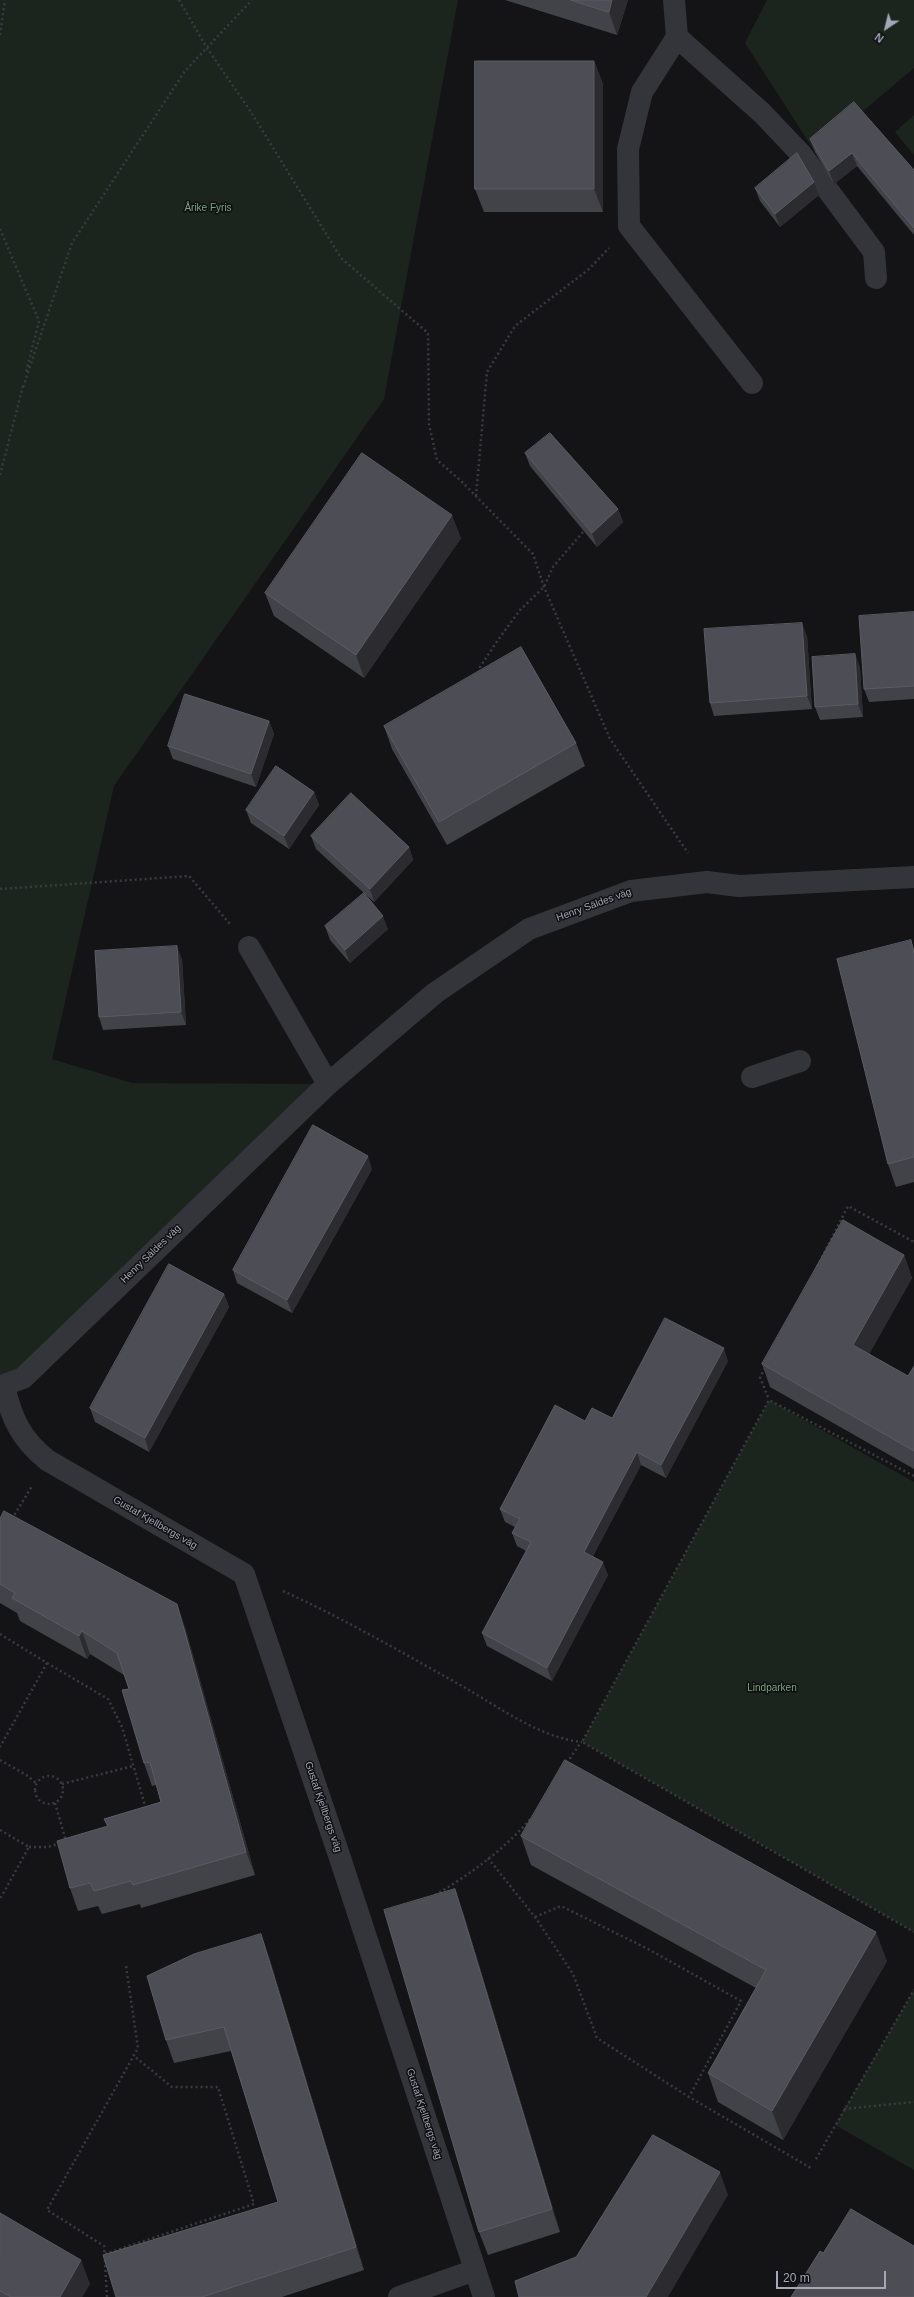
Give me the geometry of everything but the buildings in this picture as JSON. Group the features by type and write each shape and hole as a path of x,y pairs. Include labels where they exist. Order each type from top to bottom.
{"street":[{"path":"674,0 677,37 642,92 628,149 629,226 752,384"},
{"path":"677,37 762,114 801,154 874,252 876,278"},
{"name":"Henry Säldes väg","path":"18,1429 8,1406 2,1386 23,1378 328,1084 435,993 529,929 631,891 707,882 739,886 914,877"},
{"path":"249,947 328,1084"},
{"path":"752,1077 800,1061"},
{"name":"Gustaf Kjellbergs väg","path":"18,1429 30,1447 46,1460 244,1574 340,1858 484,2297"},
{"path":"400,2297 475,2270"}],"path":[{"path":"0,35 5,0"},
{"path":"179,0 206,48 251,112 341,258 428,332 429,424 437,460 461,481 533,554 544,587 610,739 656,804 707,882"},
{"path":"23,387 72,243 185,71 252,0"},
{"path":"476,497 487,372 515,326 589,269 629,226"},
{"path":"0,229 39,321 0,475"},
{"path":"479,680 480,667 498,640 520,610 544,587 553,568 584,532"},
{"path":"0,890 189,876 249,947"},
{"path":"813,1275 848,1206 914,1242"},
{"path":"767,1364 760,1377 769,1400 914,1476"},
{"path":"565,1766 582,1742 769,1400"},
{"path":"8,1525 46,1460"},
{"path":"244,1574 329,1612 525,1722 567,1741 582,1742 914,1932"},
{"path":"0,1634 108,1699 122,1727 144,1802 144,1814"},
{"path":"0,1747 47,1663"},
{"path":"0,1760 28,1776 37,1784"},
{"path":"62,1784 133,1766"},
{"path":"50,1776 59,1780 62,1784 62,1796 55,1803 45,1804 41,1802 36,1794 37,1784 44,1777 50,1776"},
{"path":"55,1803 66,1841"},
{"path":"430,1898 462,1879 515,1837 534,1815"},
{"path":"0,1830 29,1847 48,1847 74,1840"},
{"path":"0,1899 29,1847"},
{"path":"488,1858 535,1917 572,1974 597,2038 689,2097 811,2168"},
{"path":"535,1917 561,1906 648,1949 740,2001 689,2097"},
{"path":"107,2297 104,2246 47,2210 138,2048 126,1966"},
{"path":"816,2159 914,1990"},
{"path":"105,2254 254,2204 218,2087 172,2086 134,2056"},
{"path":"844,2109 914,2102"}],"green space":[{"name":"Årike Fyris","path":"0,0 458,0 384,399 114,786 52,1059 132,1083 328,1084 0,1387"},
{"path":"767,0 914,0 914,68 815,152 745,43"},
{"path":"914,115 914,155 895,132"},
{"name":"Lindparken","path":"769,1400 914,1482 914,1932 582,1742"},
{"path":"914,1990 914,2170 835,2125"}]}
